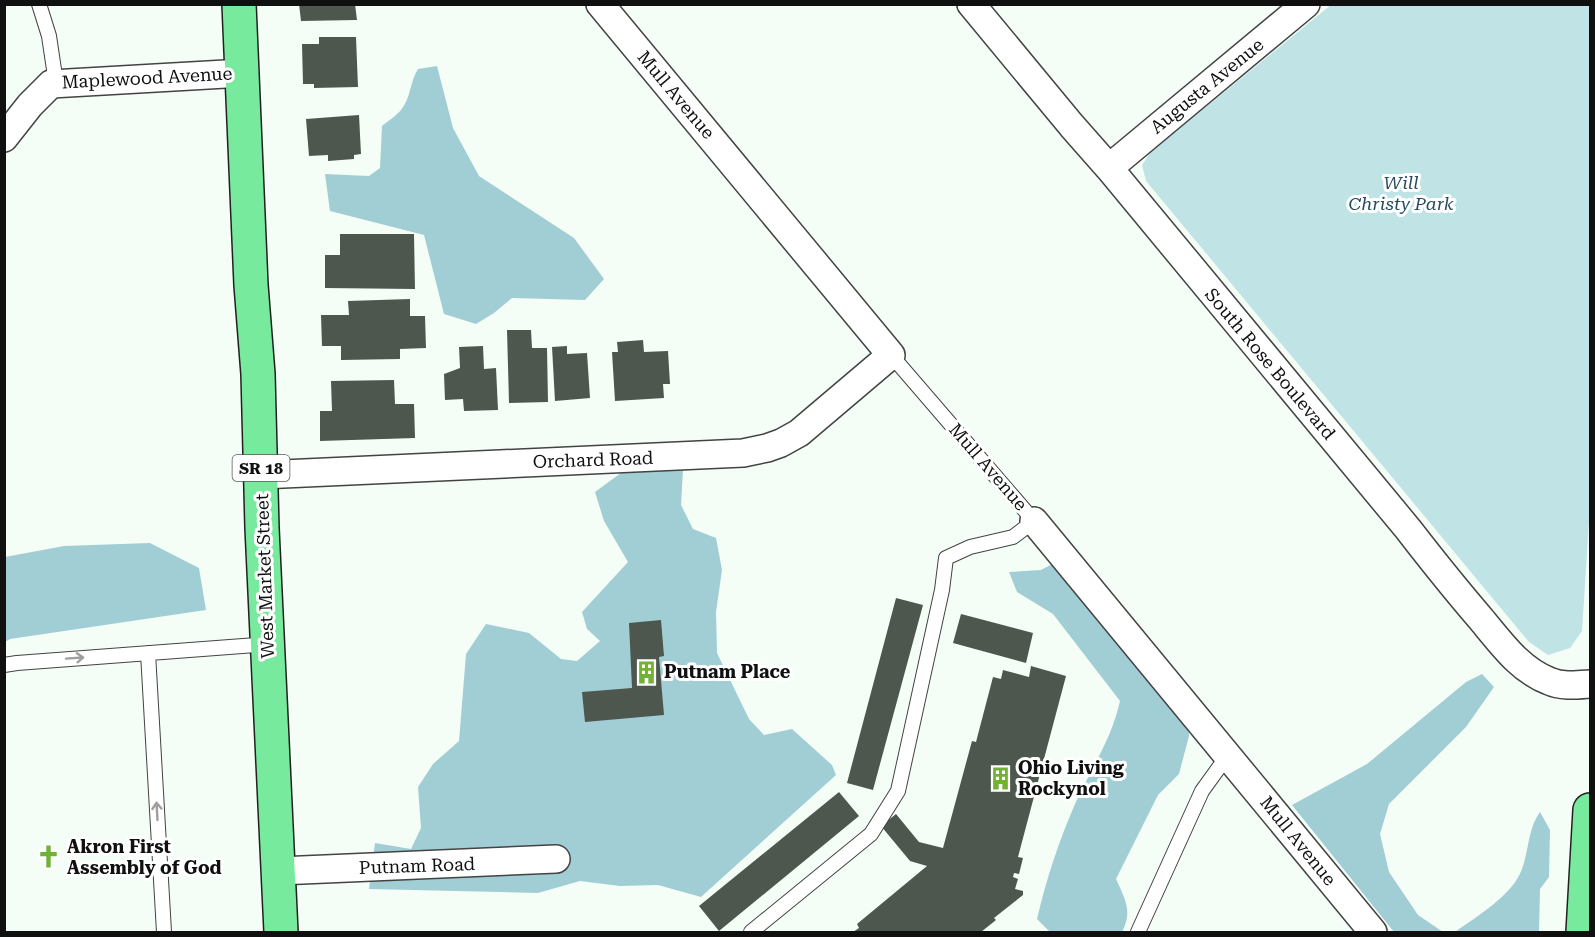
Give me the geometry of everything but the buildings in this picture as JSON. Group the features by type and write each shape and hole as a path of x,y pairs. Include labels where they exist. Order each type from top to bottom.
{"main road":[{"name":"West Market Street","path":"239,4 246,192 258,374 262,528 281,933"},
{"path":"1583,933 1590,810"}],"street":[{"name":"Mull Avenue","path":"600,4 891,355"},
{"name":"South Rose Boulevard","path":"971,4 1512,656 1531,673 1551,682 1569,685 1590,684"},
{"name":"Augusta Avenue","path":"1109,168 1306,4"},
{"name":"Maplewood Avenue","path":"4,138 30,105 51,84 243,73"},
{"name":"Orchard Road","path":"261,475 732,453 767,448 799,433 891,355"},
{"name":"Mull Avenue","path":"1034,521 1373,933"},
{"name":"Putnam Road","path":"279,871 556,859"}],"lane":[{"path":"39,4 49,36 56,83"},
{"name":"Mull Avenue","path":"891,355 1034,521"},
{"path":"751,933 871,834 898,791 942,590 946,558 970,547 1013,537 1034,521"},
{"path":"11,664 268,644"},
{"path":"148,653 164,933"},
{"path":"1138,933 1202,791 1228,755"}],"green space":[{"name":"Will Christy Park","path":"1332,4 1590,5 1590,506 1582,631 1570,648 1548,655 1529,642 1146,181 1142,165 1150,153"}],"shaded area":[{"path":"437,66 453,128 479,176 574,238 604,279 585,300 512,298 476,324 444,314 424,235 330,211 325,174 369,176 380,168 382,126 401,110 418,69"},
{"path":"666,468 683,470 681,505 693,529 716,538 722,570 716,612 717,653 749,719 764,735 792,729 832,765 836,775 701,897 658,885 620,886 580,881 538,893 369,889 375,843 411,849 421,828 418,787 433,764 459,741 466,654 486,624 529,633 561,659 577,661 600,641 587,629 582,612 628,562 604,521 595,492 625,470"},
{"path":"150,543 199,568 206,610 10,639 5,642 5,557 64,546"},
{"path":"1058,561 1188,720 1189,736 1179,774 1158,795 1116,879 1125,899 1127,911 1122,932 1050,932 1037,919 1064,832 1081,791 1106,742 1120,701 1053,614 1017,592 1009,572 1041,570"},
{"path":"1482,674 1494,687 1466,727 1389,804 1380,834 1389,872 1418,915 1443,932 1394,932 1292,805 1367,764 1466,682"},
{"path":"1540,812 1550,830 1549,877 1540,889 1539,932 1455,932 1493,905 1511,888 1522,869 1533,825"}],"place":[{"name":"Putnam Place","path":"646,672"},
{"name":"Ohio Living Rockynol","path":"1000,778"},
{"name":"Akron First Assembly of God","path":"49,857"}]}
